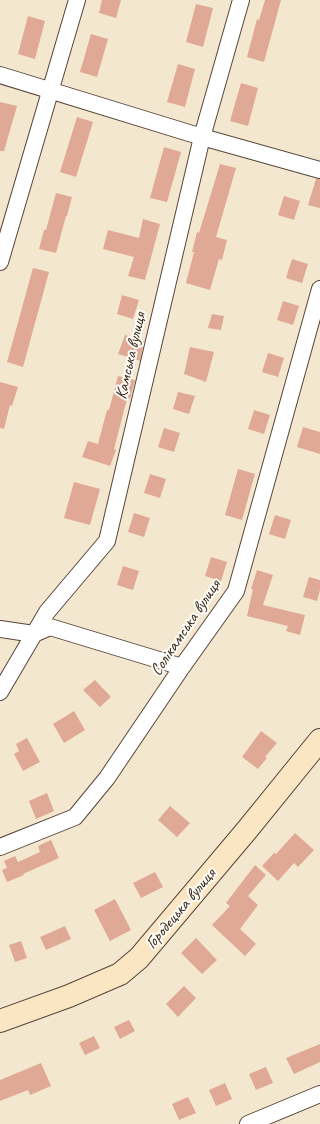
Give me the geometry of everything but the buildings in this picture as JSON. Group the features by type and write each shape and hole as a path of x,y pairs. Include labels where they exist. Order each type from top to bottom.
{"main road":[{"name":"Городецька вулиця","path":"0,1021 69,996 120,974 139,958 247,830 320,740"}],"street":[{"path":"0,262 77,0"},
{"name":"Камська вулиця","path":"0,692 46,612 107,541 202,137 241,0"},
{"path":"0,75 202,137 320,170"},
{"name":"Солікамська вулиця","path":"0,847 75,817 107,778 182,667 236,591 320,289"},
{"path":"0,630 34,634 50,627 182,667"},
{"path":"248,1124 320,1094"}]}
